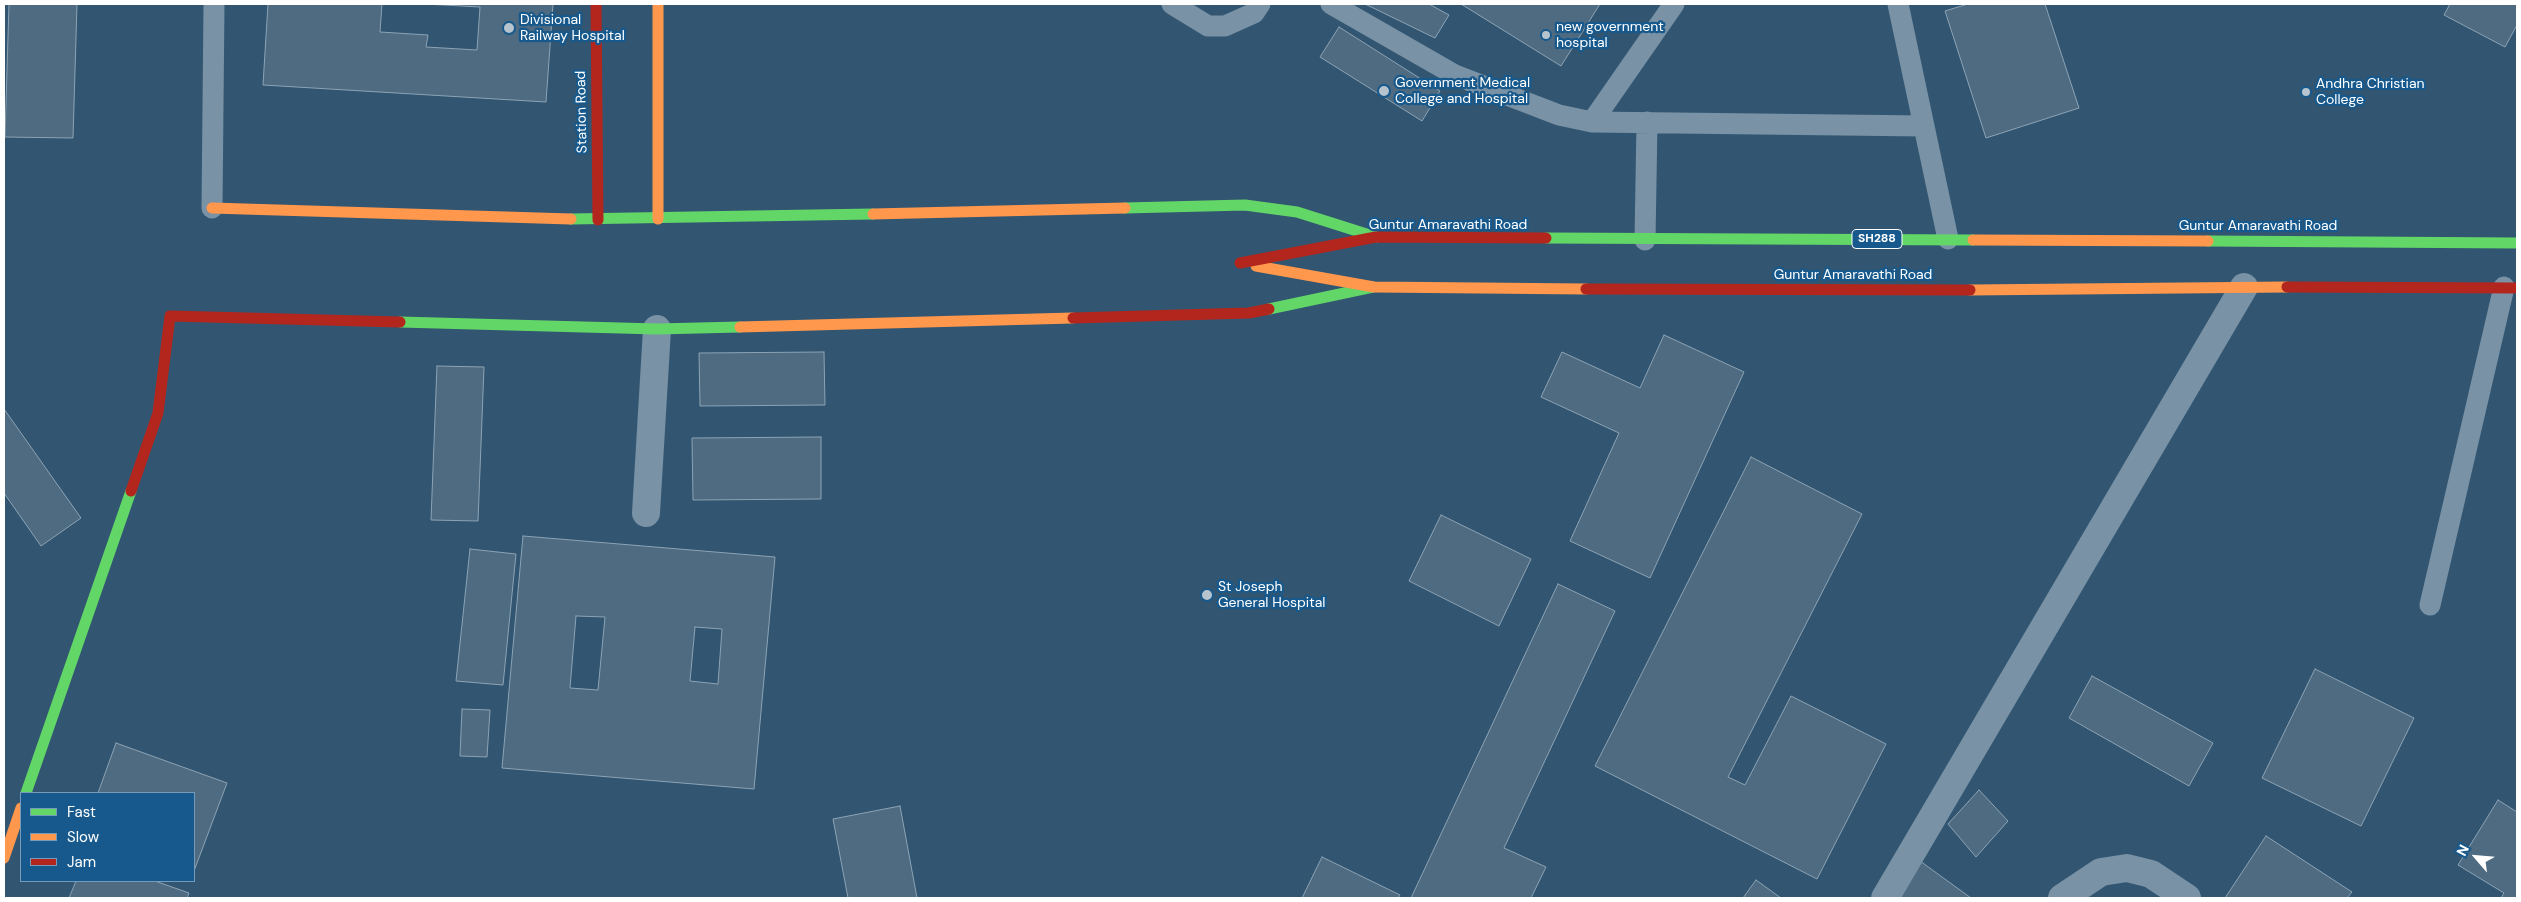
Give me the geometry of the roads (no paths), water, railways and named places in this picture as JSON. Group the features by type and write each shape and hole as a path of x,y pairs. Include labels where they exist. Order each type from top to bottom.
{"street":[{"name":"Station Road","path":"596,4 598,220"},
{"path":"658,4 658,218"},
{"path":"212,208 598,220 1244,206 1297,212 1376,237"},
{"name":"Guntur Amaravathi Road","path":"2511,288 2244,287 1856,290 1374,287 1240,263 1376,237 1645,240 1948,239 2517,242"},
{"path":"26,792 158,413 170,316 657,328 1249,313 1374,287"},
{"path":"1885,898 2244,287"},
{"path":"646,513 657,328"},
{"path":"4,858 20,811"},
{"path":"2062,898 2101,872 2127,868 2151,874 2186,898"}],"lane":[{"path":"212,208 214,4"},
{"path":"1172,4 1208,26 1225,26 1254,13 1260,4"},
{"path":"1331,4 1455,75 1559,115 1592,122 1924,126"},
{"path":"1592,122 1674,4"},
{"path":"1898,4 1948,239"},
{"path":"1645,240 1647,122"},
{"path":"2430,605 2511,288"}],"place":[{"name":"Divisional Railway Hospital","path":"509,28"},
{"name":"new government hospital","path":"1546,35"},
{"name":"Government Medical College and Hospital","path":"1384,91"},
{"name":"Andhra Christian College","path":"2306,92"},
{"name":"St Joseph General Hospital","path":"1207,595"}]}
